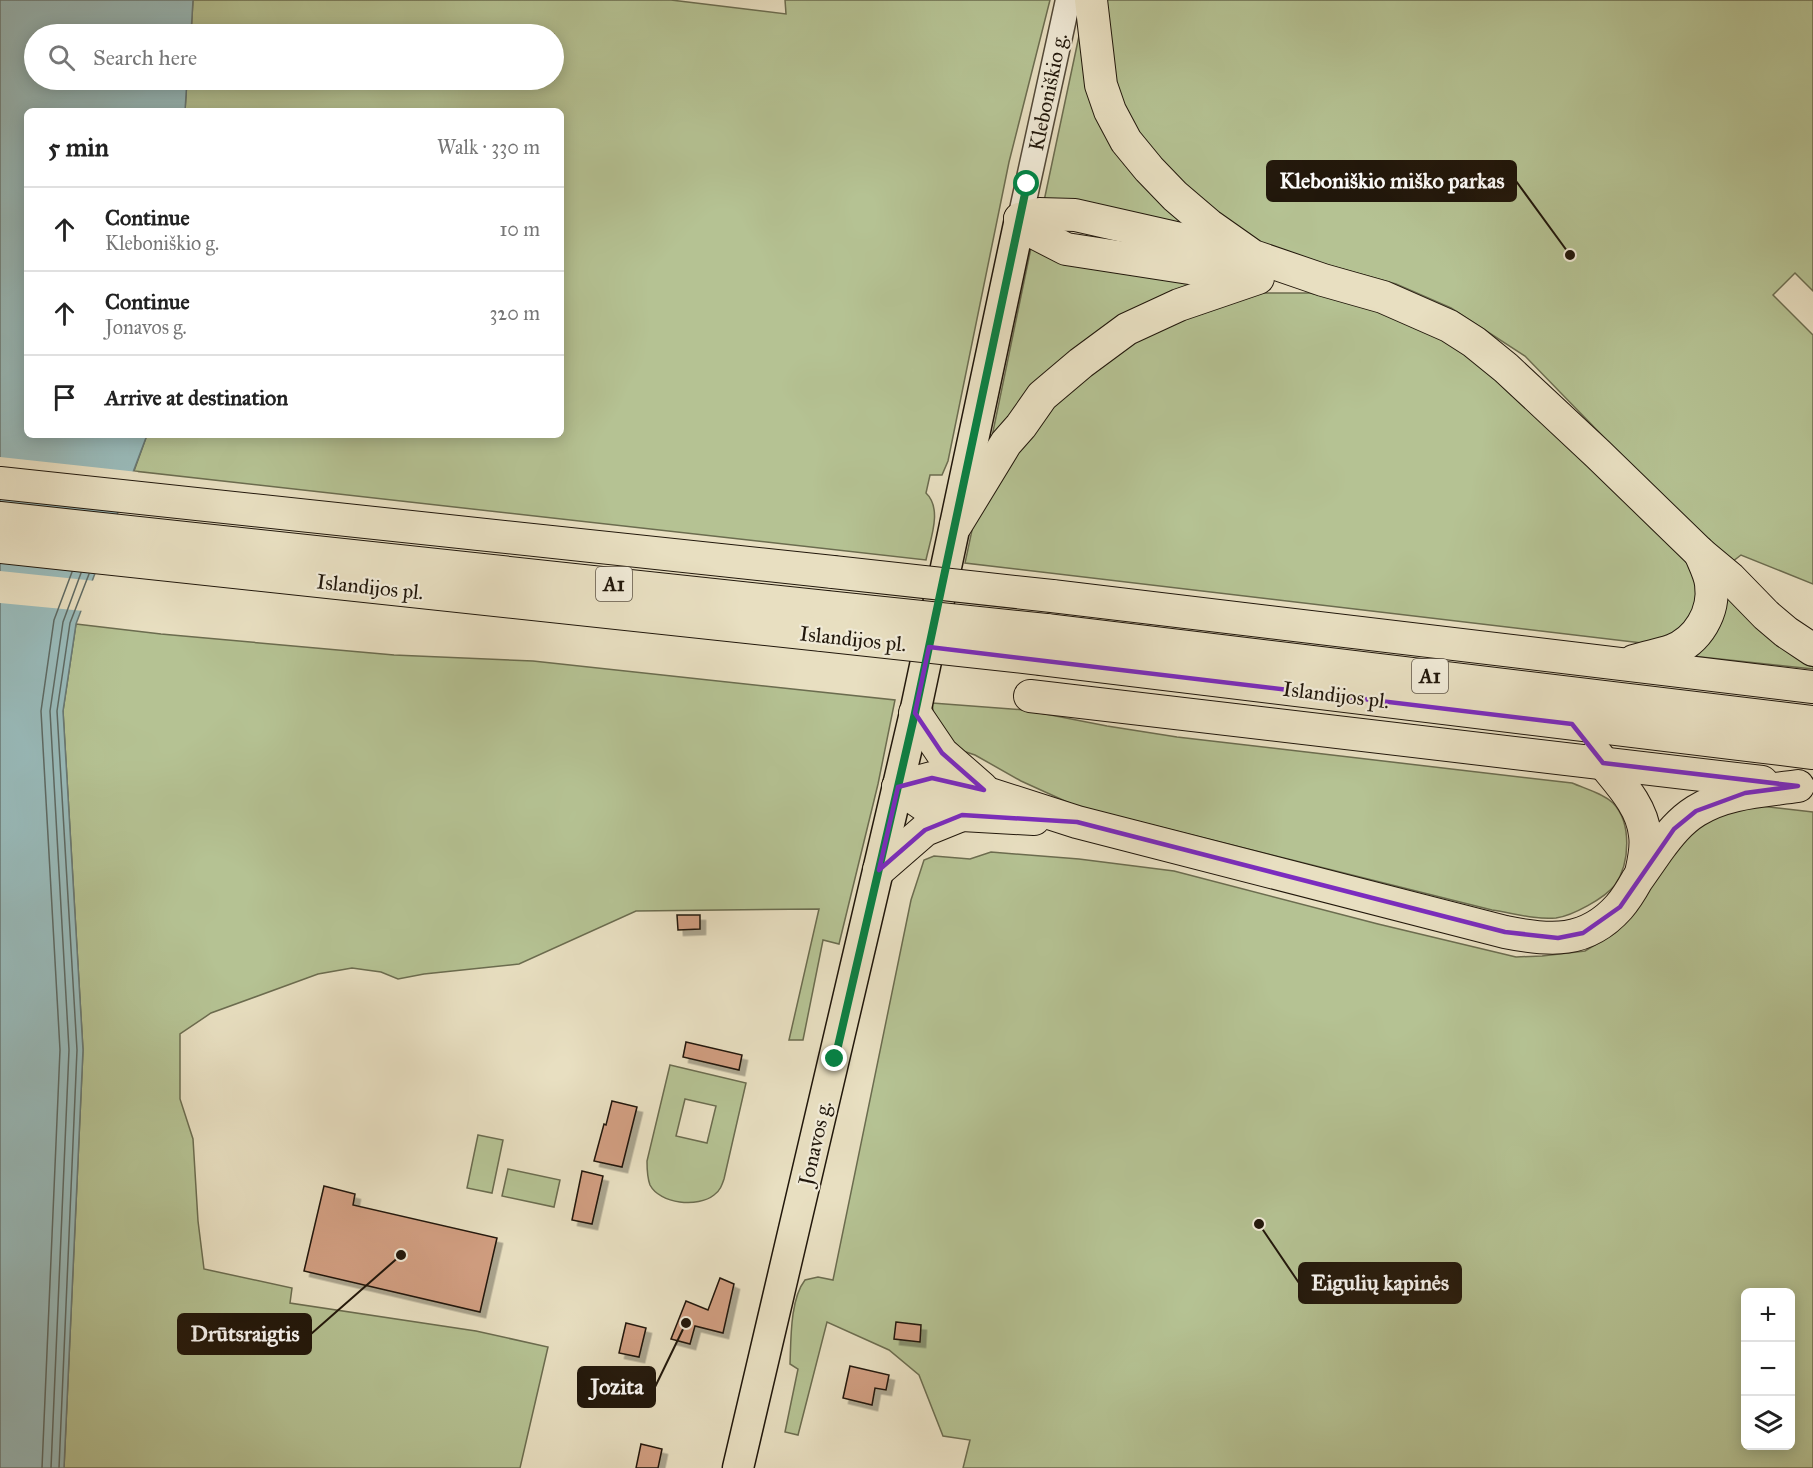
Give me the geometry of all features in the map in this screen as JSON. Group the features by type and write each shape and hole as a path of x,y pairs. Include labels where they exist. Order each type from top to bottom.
{"highway":[{"path":"1091,0 1101,85 1110,111 1126,141 1174,196 1256,267"},
{"path":"1020,219 1033,232 1066,249 1256,267 1323,280 1383,297 1449,326 1474,342 1506,368 1700,553 1730,578 1766,615 1813,650"},
{"path":"956,525 1006,443 1042,396 1126,329 1256,267"},
{"path":"0,483 1052,596 1813,687"},
{"name":"Islandijos pl.","path":"0,518 399,575 1044,645 1813,722"},
{"name":"Islandijos pl.","path":"0,547 399,575"},
{"path":"1621,664 1672,650 1688,641 1699,630 1707,616 1712,598 1711,582 1700,553"},
{"name":"Islandijos pl.","path":"1044,645 1572,724 1813,753"},
{"path":"1030,696 1806,787"},
{"path":"915,713 942,753 985,791"},
{"path":"1572,724 1636,805 1646,836 1641,874"},
{"path":"1548,757 1610,781 1626,793"},
{"path":"898,787 932,778 985,791 1077,822 1536,938 1573,937 1597,925 1620,907 1674,829 1696,811 1718,801 1745,793 1806,787"},
{"path":"898,787 927,807 962,814 1077,822"},
{"path":"879,870 925,830 962,814"}],"main road":[{"name":"Jonavos g.","path":"738,1468 915,713 1020,219"}],"street":[{"name":"Kleboniškio g.","path":"1020,219 1068,0"}],"highlighted area":[{"path":"929,647 1572,724 1603,763 1798,786 1745,793 1696,811 1674,829 1620,907 1583,933 1558,938 1505,932 1077,822 962,815 925,830 879,870 898,787 932,778 984,790 942,753 915,713"}],"green space":[{"path":"193,0 671,0 786,14 785,0 1050,0 1009,162 948,461 942,475 930,475 926,493 934,507 935,516 926,560 134,471 146,438 564,438 564,108 185,108 186,90 564,90 564,24 192,24"},
{"path":"1096,0 1813,0 1813,291 1795,273 1773,295 1813,335 1813,584 1741,555 1728,565 1525,356 1451,308 1396,284 1285,253 1235,233 1192,203 1118,111"},
{"path":"1083,17 1089,63 1209,235 1044,201"},
{"path":"1032,243 1225,279 1205,289 990,446"},
{"path":"1260,293 1310,293 1358,304 1410,322 1459,346 1687,556 1702,599 1676,636 1642,643 965,563 978,502 1018,445 1089,368 1129,337"},
{"path":"1720,585 1813,658 1813,669 1692,656"},
{"path":"76,624 394,655 533,661 895,700 878,784 839,944 823,940 803,1040 789,1040 819,909 636,911 519,964 398,979 381,972 352,968 318,974 211,1013 180,1034 180,1099 193,1139 198,1221 204,1269 292,1288 290,1303 476,1331 548,1347 520,1468 64,1468 83,1050 63,711"},
{"path":"932,703 1025,710 1177,737 1572,783 1604,796 1619,811 1627,843 1624,866 1610,890 1588,906 1563,917 1540,918 1492,910 1076,806 1021,781 975,755 960,750 935,723"},
{"path":"1752,805 1813,812 1813,1468 963,1468 970,1440 943,1436 919,1375 889,1350 827,1322 798,1435 785,1432 798,1369 790,1364 792,1320 796,1298 805,1280 818,1277 833,1280 911,900 924,860 934,856 970,859 991,852 1079,859 1174,871 1516,957 1585,951 1615,933 1638,906 1659,872 1701,821"},
{"path":"670,1065 746,1083 724,1179 716,1193 699,1202 670,1200 650,1185 647,1161","holes":["685,1099 716,1106 707,1143 676,1136"]},
{"path":"478,1135 503,1140 492,1193 467,1188"},
{"path":"508,1169 560,1180 554,1207 502,1196"}],"water":[{"path":"0,0 193,0 192,24 24,24 24,90 186,90 185,108 24,108 24,438 146,438 76,624 63,711 83,1050 64,1468 0,1468"}],"pier":[{"path":"0,457 138,472 124,507 0,494"},
{"path":"0,571 96,581 84,611 0,603"}],"building":[{"path":"677,915 700,915 700,929 678,930"},
{"path":"686,1042 742,1055 739,1070 683,1057"},
{"path":"612,1101 637,1107 622,1167 594,1161"},
{"path":"582,1171 603,1176 592,1224 572,1220"},
{"path":"324,1186 355,1194 353,1205 497,1238 480,1312 304,1271"},
{"path":"720,1278 734,1284 723,1333 695,1326 690,1344 671,1339 686,1301 708,1310"},
{"path":"896,1322 921,1325 920,1342 894,1339"},
{"path":"626,1323 646,1328 639,1357 619,1353"},
{"path":"850,1366 889,1375 886,1390 875,1388 872,1405 843,1398"},
{"path":"641,1444 662,1449 658,1468 636,1468"}],"place":[{"name":"Kleboniškio miško parkas","path":"1570,255"},
{"name":"Eigulių kapinės","path":"1259,1224"},
{"name":"Drūtsraigtis","path":"401,1255"},
{"name":"Jozita","path":"686,1323"}],"route":[{"path":"835,1059 915,713 1027,184"}]}
